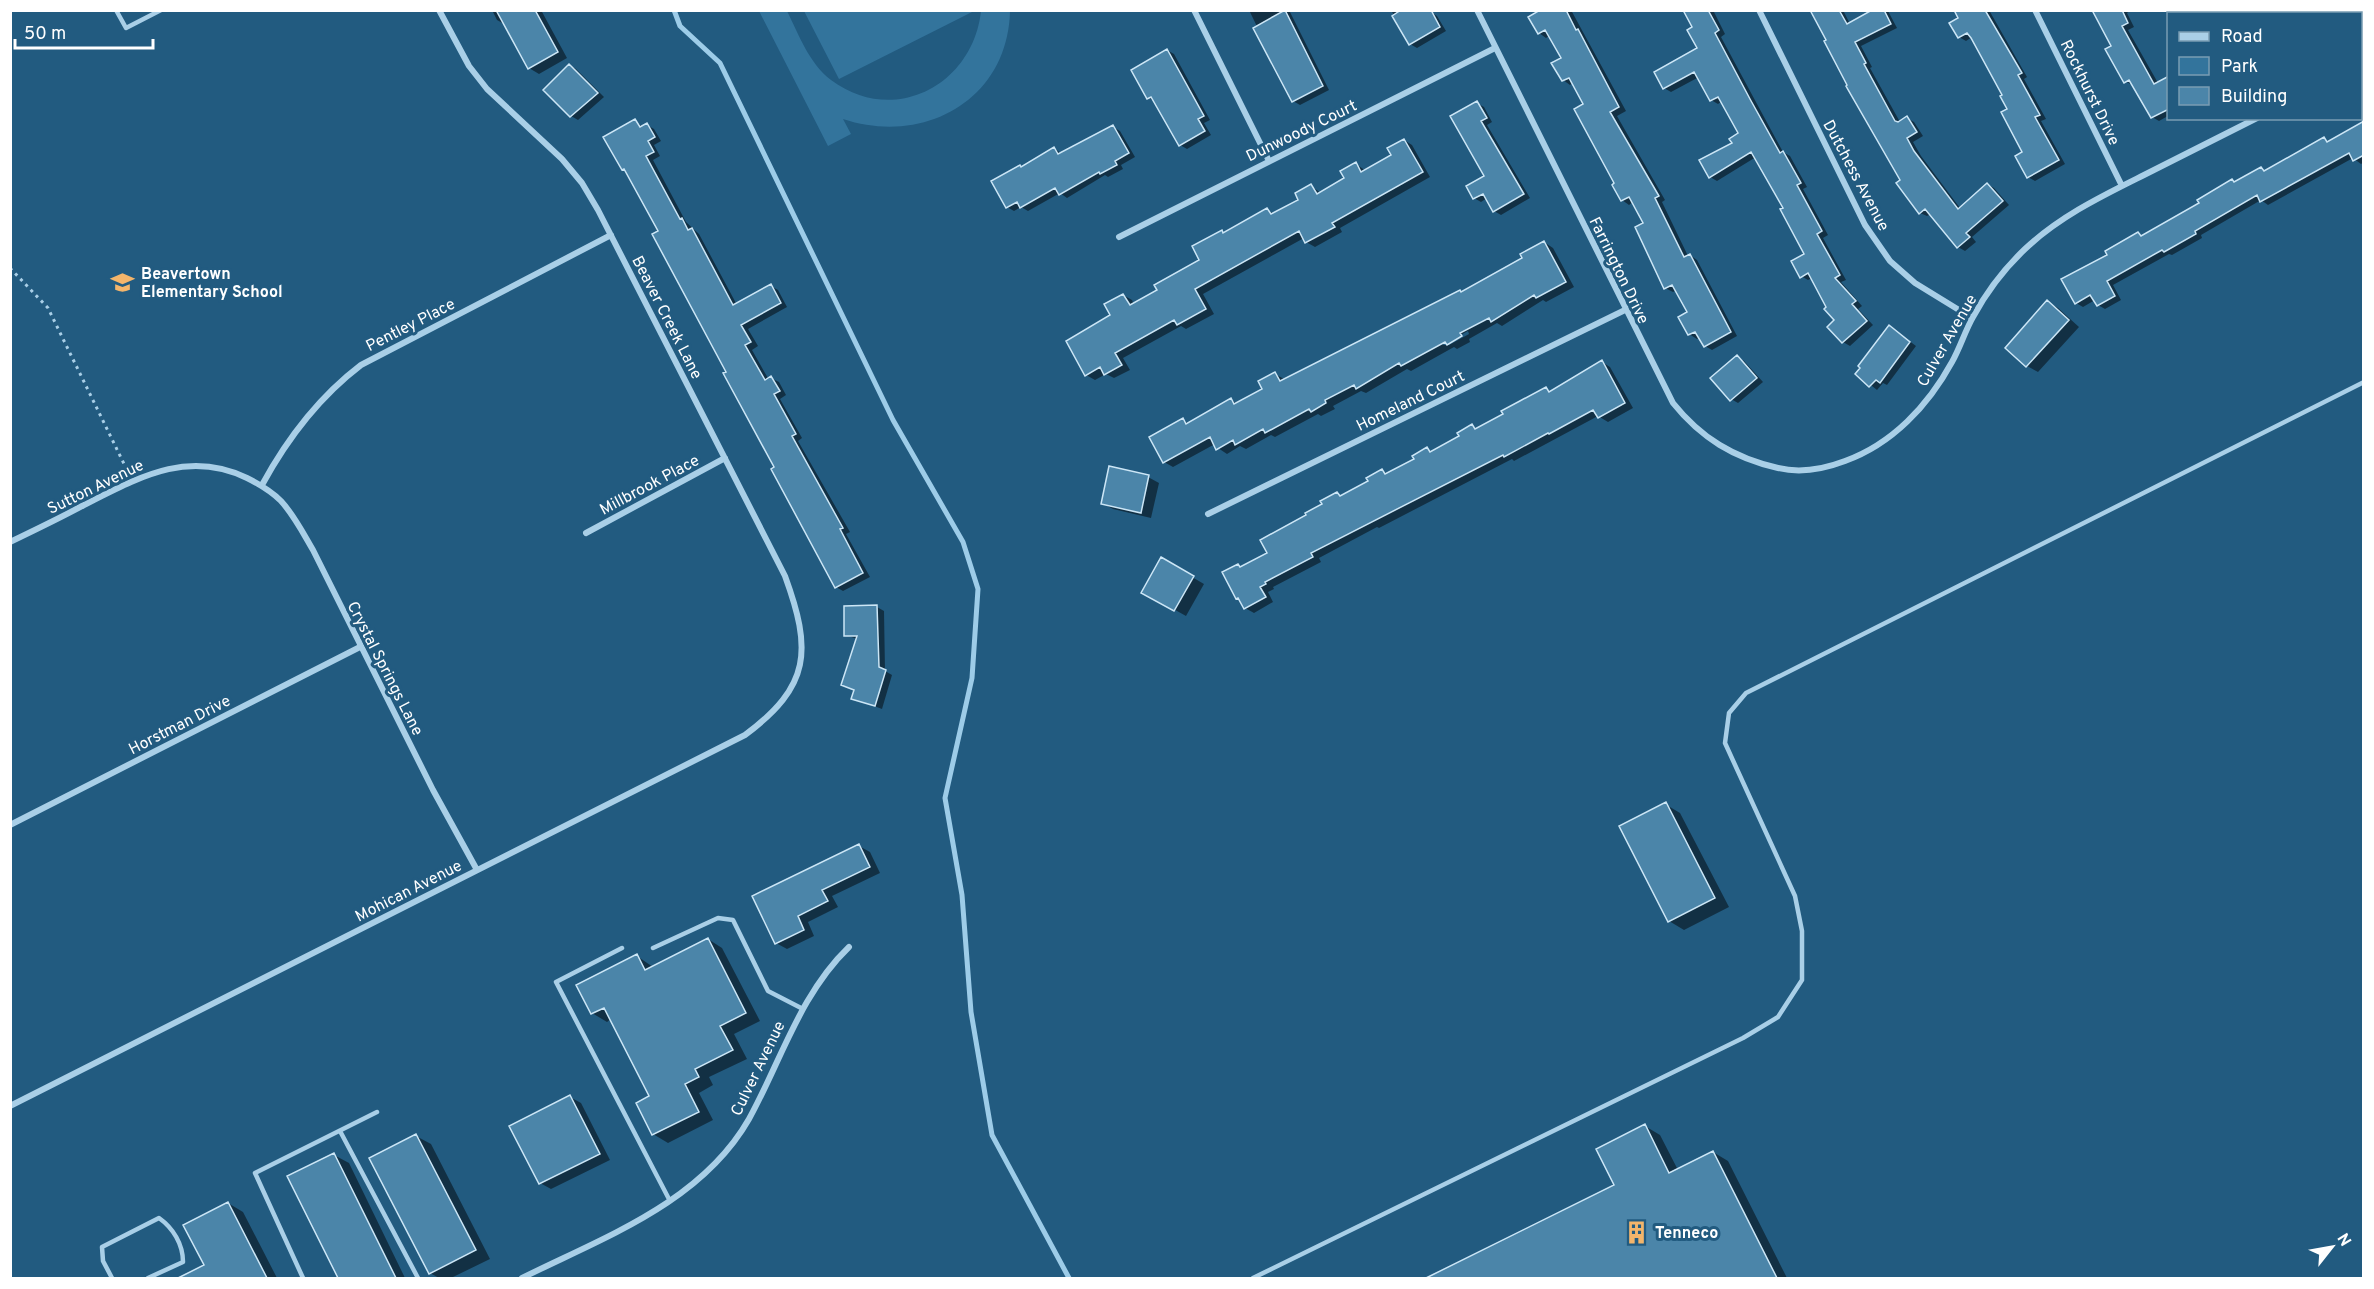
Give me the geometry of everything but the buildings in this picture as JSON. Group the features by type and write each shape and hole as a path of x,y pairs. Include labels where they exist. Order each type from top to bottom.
{"street":[{"name":"Beaver Creek Lane","path":"440,10 469,66 505,109 562,159 582,183 611,235 785,576 801,628 798,674"},
{"path":"1194,10 1269,160"},
{"name":"Farrington Drive","path":"1477,10 1667,394 1687,420 1706,438 1730,452 1759,464 1785,470 1805,470"},
{"name":"Dutchess Avenue","path":"1759,10 1872,234 1890,261 1915,283 1972,318"},
{"name":"Rockhurst Drive","path":"2035,10 2122,186"},
{"name":"Dunwoody Court","path":"1119,237 1495,48"},
{"name":"Culver Avenue","path":"1805,470 1836,465 1861,456 1912,418 1931,395 1952,362 1982,301 2026,249 2053,225 2088,203 2253,120"},
{"name":"Pentley Place","path":"262,485 286,445 316,406 338,382 361,365 611,235"},
{"name":"Homeland Court","path":"1208,514 1625,310"},
{"name":"Millbrook Place","path":"586,533 725,459"},
{"name":"Sutton Avenue","path":"10,542 132,480 168,468 189,465 214,467 236,473 262,485"},
{"name":"Crystal Springs Lane","path":"262,485 280,500 313,550 360,647 477,870"},
{"name":"Horstman Drive","path":"10,825 360,647"},
{"name":"Mohican Avenue","path":"10,1107 745,735 769,717 786,699 798,674"},
{"name":"Culver Avenue","path":"522,1278 670,1201 708,1172 739,1134 768,1083 803,1010 822,977 849,947"}],"lane":[{"path":"116,10 126,28 161,10"},
{"path":"1253,1278 1743,1038 1778,1017 1803,980 1802,932 1795,896 1725,743 1729,713 1746,693 2364,382"},
{"path":"653,948 718,918 733,920 768,990 803,1010"},
{"path":"622,948 556,982 670,1201"},
{"path":"303,1278 255,1173 377,1112"},
{"path":"340,1131 418,1278"},
{"path":"112,1278 103,1261 102,1247 159,1218 170,1226 183,1252 183,1262 148,1278"}],"path":[{"path":"10,268 48,308 132,480"}],"green space":[{"path":"759,11 787,11 805,48 823,73 855,94 880,99 904,98 927,91 947,78 963,60 975,37 981,11 1010,11 1006,42 994,69 978,91 956,109 931,120 903,126 873,126 843,119 851,134 828,146"},
{"path":"804,11 974,11 839,79"}],"waterway":[{"path":"674,10 680,26 720,63 893,420 963,542 978,589 972,678 945,798 962,895 971,1012 992,1135 1069,1278"}],"place":[{"name":"Beavertown Elementary School","path":"123,282"},
{"name":"Tenneco","path":"1637,1232"}]}
